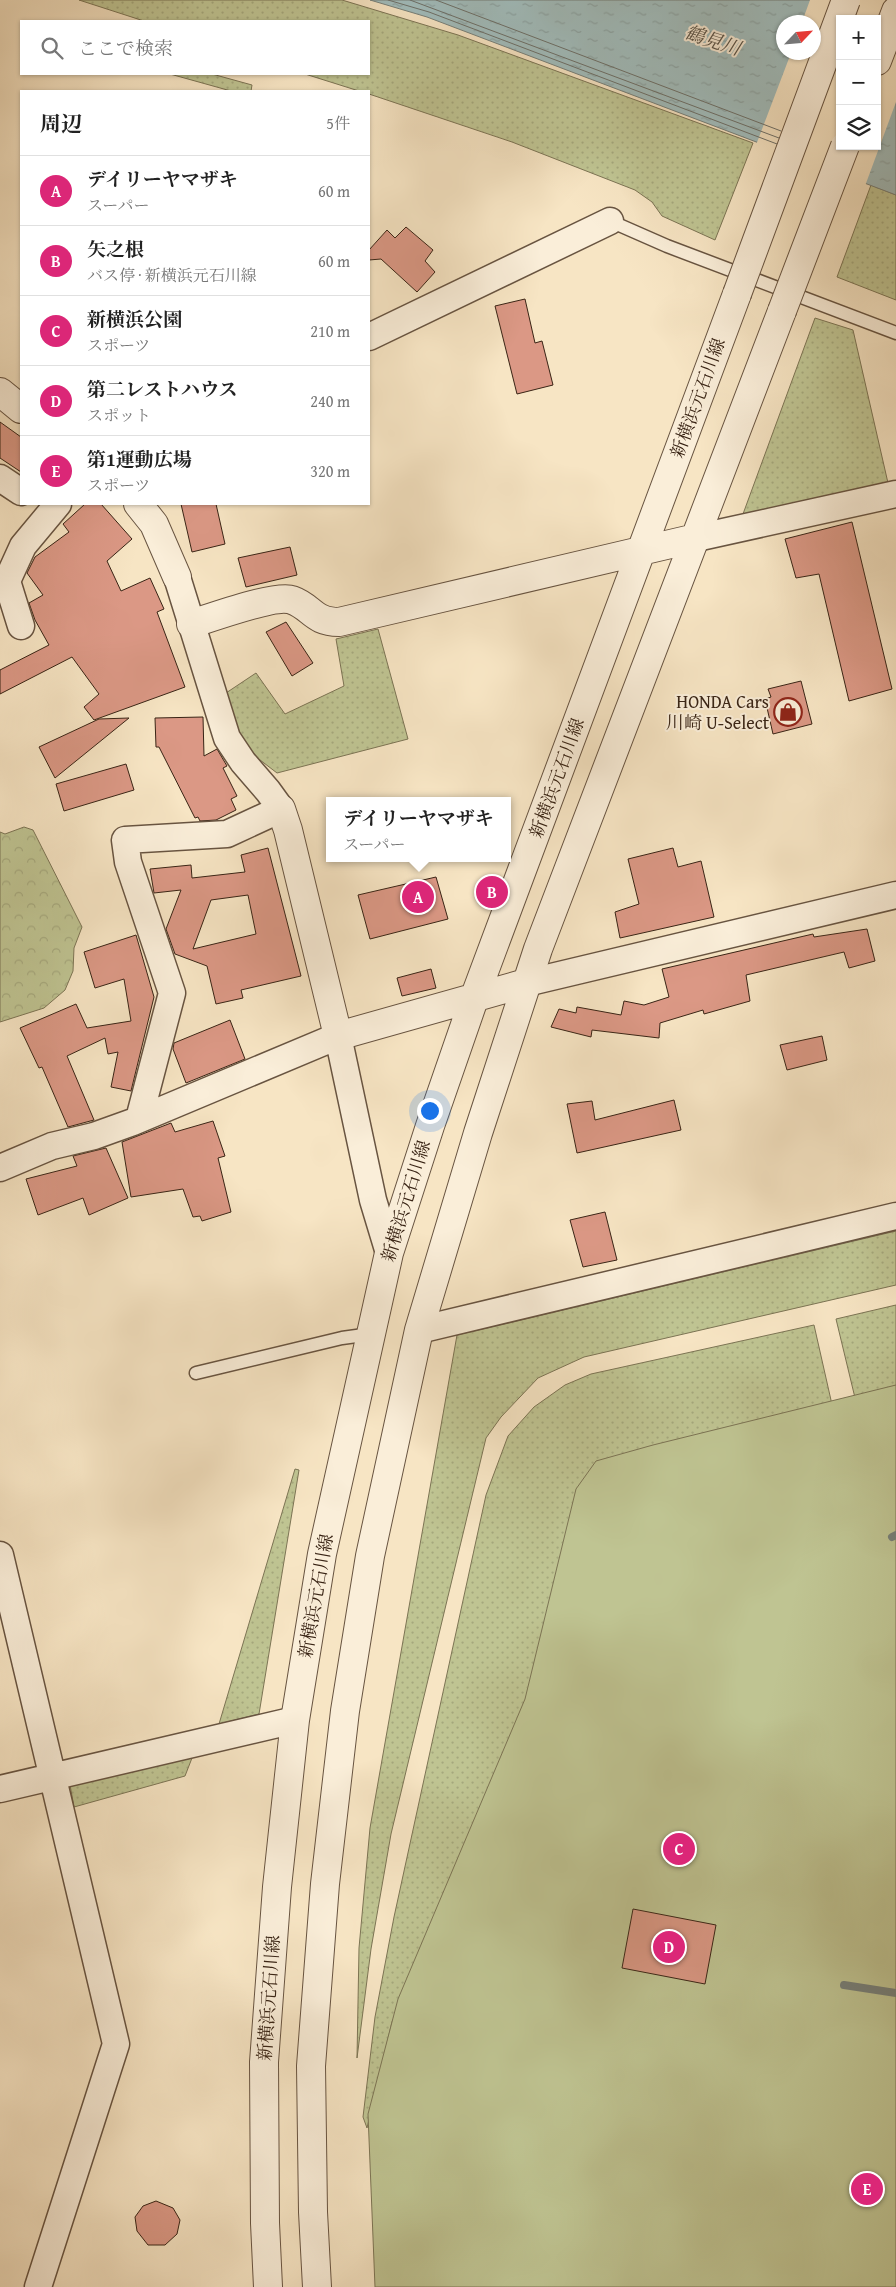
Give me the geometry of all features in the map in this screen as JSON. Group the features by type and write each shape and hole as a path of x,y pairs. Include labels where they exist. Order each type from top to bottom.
{"street":[{"name":"新横浜元石川線","path":"268,2287 265,2223 264,2062 276,1887 295,1720 322,1554 389,1253 475,996 846,0"},
{"path":"877,60 896,11"},
{"path":"317,2287 313,2212 312,2066 325,1884 346,1711 370,1556 418,1330 526,983 843,150"},
{"path":"370,337 610,221"},
{"path":"0,392 20,408"},
{"path":"0,478 20,491"},
{"path":"191,624 275,599 291,599 325,622 339,622 696,538 896,494"},
{"path":"139,505 154,524 177,577 228,738 280,809 290,840 338,1036 373,1200 389,1253"},
{"path":"21,626 7,581 24,546 49,507"},
{"path":"139,1119 172,994 128,862 125,840 227,834 280,809"},
{"path":"0,1168 52,1146 94,1136 139,1119 338,1036 526,983 896,895"},
{"path":"418,1330 896,1216"},
{"path":"0,1556 116,2044 38,2287"},
{"path":"0,1789 295,1720"}],"lane":[{"path":"610,221 667,246 896,333"},
{"path":"196,1373 342,1338 371,1334"}],"green space":[{"path":"79,0 342,0 458,35 753,143 715,240 662,216 652,202 635,190 512,142 370,94 370,90 356,90 308,75 370,75 370,20 141,20"},
{"path":"174,75 216,75 252,85 251,90 227,90"},
{"path":"871,185 896,195 896,300 837,277"},
{"path":"815,318 853,330 888,483 743,514"},
{"path":"378,629 408,739 277,773 251,753 231,718 223,695 256,673 285,714 344,686 336,639"},
{"path":"24,827 33,830 82,927 74,948 73,971 65,990 44,1008 0,1022 0,832 5,834"},
{"path":"896,1231 896,1285 584,1357 538,1378 501,1417 486,1438 391,1834 371,1949 357,2058 359,1948 370,1828 457,1335"},
{"path":"896,1305 896,1393 856,1402 836,1319"},
{"path":"814,1325 833,1409 527,1710 392,2022 367,2128 363,2117 375,2017 394,1917 486,1495 508,1436 534,1407 565,1385 591,1374"},
{"path":"896,1385 896,2287 375,2287 368,2114 398,1999 525,1699 576,1489 596,1461 653,1445"},
{"path":"295,1469 299,1470 259,1714 219,1724"},
{"path":"192,1758 185,1776 74,1807 70,1785"}],"water":[{"name":"鶴見川","path":"370,0 849,0 896,19 896,195 427,17"}],"pier":[{"path":"810,0 856,0 896,16 896,102 881,143 881,15 836,15 836,150 878,150 865,186 756,145 788,60 821,60 821,15 805,15"}],"building":[{"path":"406,227 433,250 425,261 435,272 417,292 381,259 370,260 370,249 387,230 395,238"},
{"path":"525,299 535,343 542,341 553,385 517,394 495,306"},
{"path":"0,422 20,436 20,471 0,458"},
{"path":"84,505 102,505 132,539 107,561 121,591 150,578 164,609 157,612 185,687 94,720 84,707 99,694 72,657 0,694 0,670 49,645 35,620 29,603 43,595 27,573 35,557 69,532 63,524"},
{"path":"181,505 216,505 225,544 192,552"},
{"path":"852,522 892,689 849,701 819,574 796,578 785,539"},
{"path":"290,547 297,575 246,587 238,558"},
{"path":"286,622 313,663 292,676 266,632"},
{"name":"HONDA Cars 川崎 U-Select","path":"801,681 812,724 773,734 765,699 771,697 768,689"},
{"path":"203,717 204,756 217,749 227,766 223,768 237,796 231,799 236,810 216,820 200,821 198,817 195,818 159,747 156,747 155,718"},
{"path":"129,718 55,778 39,747 99,719"},
{"path":"126,764 134,790 64,811 56,784"},
{"path":"268,848 301,976 241,990 243,998 216,1004 207,966 175,954 166,929 181,890 154,893 150,869 191,865 192,878 245,872 241,855","holes":["248,895 256,934 193,949 211,900"]},
{"path":"673,848 678,867 701,861 714,917 620,938 615,912 639,904 628,859"},
{"path":"436,877 448,919 370,939 358,895"},
{"path":"867,929 875,961 849,968 844,952 746,975 750,1001 704,1014 703,1010 660,1023 659,1038 592,1030 591,1037 551,1027 559,1009 576,1013 577,1007 621,1015 624,1001 644,1005 669,997 662,969 813,934 814,937"},
{"path":"136,935 154,997 131,1091 111,1087 118,1052 108,1054 105,1038 67,1056 94,1120 68,1127 42,1067 39,1068 20,1028 76,1004 87,1028 131,1021 124,979 95,988 84,952"},
{"path":"431,969 436,988 402,996 397,978"},
{"path":"230,1020 245,1059 186,1083 173,1049 174,1043"},
{"path":"822,1036 827,1060 787,1070 780,1045"},
{"path":"674,1100 681,1130 577,1153 567,1104 592,1101 595,1120"},
{"path":"213,1121 225,1156 218,1158 231,1212 202,1221 200,1216 193,1217 183,1189 131,1197 122,1142 171,1123 175,1132"},
{"path":"106,1148 128,1198 89,1215 83,1198 38,1215 26,1179 77,1166 73,1156"},
{"path":"605,1212 617,1260 583,1267 570,1220"},
{"path":"633,1909 716,1925 705,1984 622,1968"},
{"path":"156,2201 173,2208 180,2220 177,2234 165,2245 148,2245 137,2231 135,2217 143,2206"}],"waterway":[{"path":"892,1537 896,1535"},
{"path":"844,1985 896,1993"}],"place":[{"name":"HONDA Cars 川崎 U-Select","path":"788,712"},
{"name":"矢之根","path":"492,892"},
{"name":"デイリーヤマザキ","path":"418,897"},
{"name":"新横浜公園","path":"679,1849"},
{"name":"第二レストハウス","path":"669,1947"},
{"name":"第1運動広場","path":"867,2189"}]}
